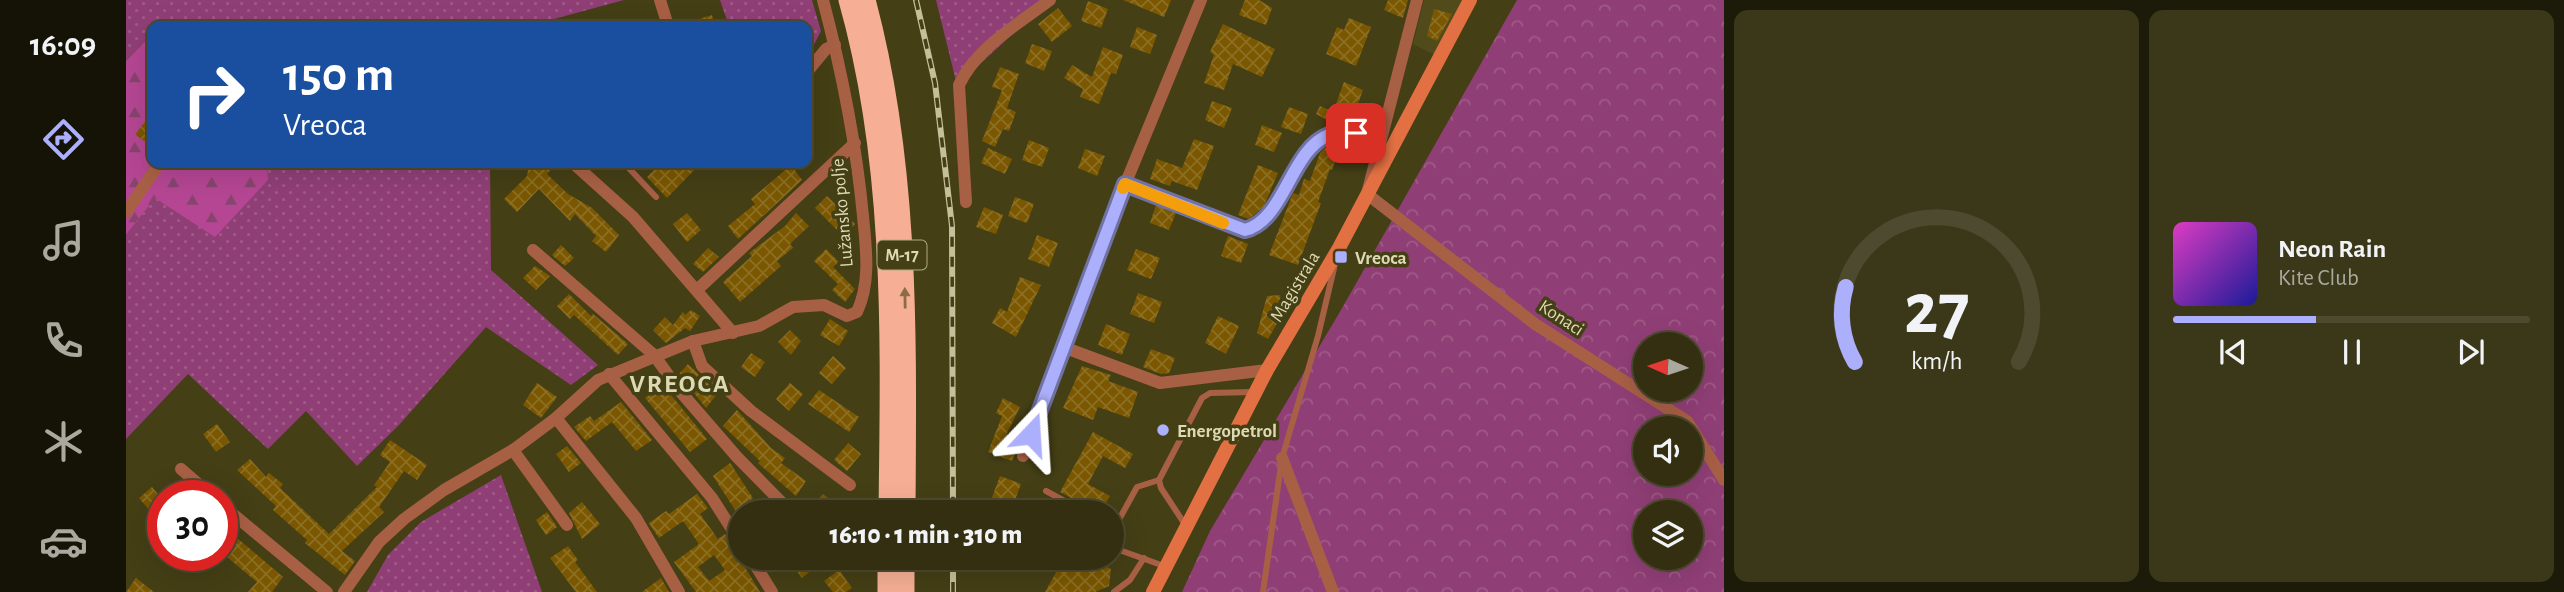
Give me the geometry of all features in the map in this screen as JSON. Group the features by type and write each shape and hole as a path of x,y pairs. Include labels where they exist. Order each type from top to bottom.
{"highway":[{"name":"M-17","path":"849,0 858,30 879,153 887,250 891,377 889,500"},
{"name":"M-17","path":"865,0 894,153 905,289 905,500"},
{"path":"888,570 888,592"},
{"path":"904,570 904,592"}],"main road":[{"name":"Magistrala","path":"1153,592 1267,370 1339,248 1469,0"}],"street":[{"path":"660,0 666,21"},
{"name":"Lužansko polje","path":"344,592 379,542 404,519 444,490 513,450 556,418 598,380 693,341 759,326 793,307 824,304 847,316 858,312 866,285 866,256 855,143 823,0"},
{"path":"966,202 959,85 966,70 1002,35 1050,0"},
{"path":"1023,456 1125,184 1201,0"},
{"path":"1367,194 1418,0"},
{"path":"812,66 826,50 835,45"},
{"path":"1125,184 1245,230 1265,220 1318,142 1330,135 1383,131"},
{"name":"Lužansko polje","path":"698,289 855,143"},
{"path":"126,212 156,168"},
{"path":"579,168 633,217 698,289 733,333"},
{"name":"Konaci","path":"1367,194 1535,324 1687,421 1724,480"},
{"path":"533,250 654,355 679,390 737,457 779,500"},
{"path":"693,341 702,366 751,411 849,485"},
{"path":"1063,347 1160,383 1267,370"},
{"path":"610,374 712,498 728,523"},
{"path":"556,418 636,518 679,592"},
{"path":"513,450 567,525"},
{"path":"1282,458 1333,592"},
{"path":"181,468 194,480"},
{"path":"238,518 327,592"},
{"path":"758,570 772,592"}],"lane":[{"path":"629,168 656,197"},
{"path":"1262,592 1282,458 1318,336 1339,248"},
{"path":"1186,527 1161,488 1159,480 1202,398 1210,393 1256,392"},
{"path":"1124,511 1137,487 1159,480"},
{"path":"1046,491 1063,500"},
{"path":"1124,551 1144,558 1164,570"},
{"path":"1114,592 1130,580 1144,558"}],"shaded area":[{"path":"1424,0 1470,0 1439,57 1413,44"}],"green space":[{"path":"126,0 624,0 546,21 147,21 147,39 126,61"},
{"path":"720,0 812,0 821,31 812,48 812,21 727,21"},
{"path":"936,0 1050,0 957,85"},
{"path":"1517,0 1724,0 1724,592 1182,592 1210,531 1341,310"},
{"path":"147,39 147,168 267,168 268,180 215,237 155,198 126,235 126,61"},
{"path":"267,168 490,168 491,270 598,365 571,385 486,327 399,425 357,466 306,411 268,449 188,374 126,439 126,235 155,197 267,180"},
{"path":"501,475 542,592 367,592 388,555 421,522"}],"building":[{"path":"1123,0 1171,0 1164,17"},
{"path":"1245,0 1259,0 1272,8 1266,25 1239,15"},
{"path":"1388,0 1408,0 1403,18 1384,10"},
{"path":"1088,1 1108,9 1101,28 1081,21"},
{"path":"1058,8 1072,26 1052,42 1038,24"},
{"path":"1434,9 1452,14 1437,41 1427,36"},
{"path":"712,15 714,21 693,21"},
{"path":"1349,18 1371,27 1356,66 1326,54 1337,27 1344,30"},
{"path":"1223,24 1275,49 1262,77 1233,64 1224,90 1204,83 1214,55 1210,52"},
{"path":"1137,27 1157,35 1150,54 1130,47"},
{"path":"1032,44 1052,51 1044,71 1025,63"},
{"path":"1103,47 1123,55 1116,74 1111,73 1099,104 1080,97 1083,89 1064,78 1072,65 1092,77"},
{"path":"1000,67 1019,74 1007,108 1016,112 1009,131 1003,129 995,147 982,141 1002,90 992,87"},
{"path":"1344,82 1363,90 1356,109 1345,105 1332,126 1328,124 1329,121 1316,114 1320,106 1333,112"},
{"path":"1212,101 1232,108 1224,128 1205,120"},
{"path":"1289,107 1308,114 1301,134 1281,127"},
{"path":"145,121 147,122 147,143 135,135"},
{"path":"1262,125 1282,133 1274,152 1255,145"},
{"path":"1194,139 1214,146 1197,190 1172,181 1170,186 1150,179 1157,159 1182,168"},
{"path":"1029,140 1049,148 1042,167 1022,160"},
{"path":"988,148 1012,159 1005,174 981,163"},
{"path":"1325,148 1338,153 1318,202 1321,203 1298,265 1269,255 1293,193 1299,195 1304,179 1310,181 1320,153"},
{"path":"1085,149 1105,156 1097,176 1078,168"},
{"path":"1258,165 1278,173 1264,206 1249,219 1238,215"},
{"path":"525,168 552,168 547,174 568,194 592,208 619,235 606,252 592,241 596,236 575,214 570,221 539,189 517,212 504,199 527,176 528,170"},
{"path":"656,168 696,168 667,198 647,177"},
{"path":"787,168 793,168 802,180 738,239 728,226 755,204 751,199"},
{"path":"827,196 855,224 844,237 815,208"},
{"path":"1015,197 1034,204 1027,223 1008,216"},
{"path":"1156,205 1176,213 1169,230 1150,223"},
{"path":"984,207 1003,215 996,234 976,227"},
{"path":"687,213 701,230 687,242 673,224"},
{"path":"796,213 809,226 790,244 793,248 777,261 781,266 740,302 723,282 752,256 749,253 785,226"},
{"path":"1037,235 1058,243 1049,267 1028,259"},
{"path":"1228,236 1248,244 1241,263 1221,256"},
{"path":"561,245 574,258 565,266 552,255"},
{"path":"708,248 719,257 703,272 693,264"},
{"path":"826,249 839,262 833,267 855,289 845,302 832,290 838,284 814,261"},
{"path":"1136,249 1160,258 1151,279 1127,270"},
{"path":"535,266 550,276 536,290 523,278"},
{"path":"1020,277 1041,285 1016,337 992,323 1000,308 1007,312"},
{"path":"1138,293 1162,302 1154,323 1130,314"},
{"path":"569,294 591,316 593,314 628,344 618,355 574,315 570,319 557,306"},
{"path":"1280,295 1282,315 1268,339 1257,333 1267,296"},
{"path":"691,310 700,316 690,331 685,328 666,343 653,330 665,317 673,325 683,312 685,315"},
{"path":"1218,316 1239,326 1226,354 1205,343"},
{"path":"830,319 848,331 839,346 820,335"},
{"path":"1106,324 1130,334 1122,355 1098,345"},
{"path":"790,330 801,341 791,355 778,342"},
{"path":"1151,349 1175,358 1169,373 1161,374 1143,367"},
{"path":"751,353 765,362 755,377 741,367"},
{"path":"833,356 846,368 832,384 819,373"},
{"path":"688,364 718,393 706,408 679,374"},
{"path":"1082,366 1111,375 1108,381 1138,392 1129,418 1098,407 1093,420 1063,408"},
{"path":"537,383 557,397 541,418 523,405"},
{"path":"790,383 803,394 789,411 776,399"},
{"path":"663,385 707,439 690,452 645,398"},
{"path":"819,390 859,417 849,432 808,404"},
{"path":"1003,398 1020,407 1006,435 1020,440 1012,461 988,452 1002,416 996,413"},
{"path":"621,402 652,440 636,451 612,422 586,441 574,427 590,416 594,421"},
{"path":"737,410 771,448 785,458 781,463 806,481 796,496 758,463 760,461 723,426"},
{"path":"217,424 230,442 216,452 203,434"},
{"path":"1093,432 1133,454 1125,468 1103,456 1088,484 1110,496 1108,500 1075,500 1060,492"},
{"path":"390,440 427,465 417,480 404,471 379,507 384,512 342,551 355,561 345,575 305,543 307,540 273,510 276,506 237,470 250,459 266,477 269,473 283,484 280,488 329,534 377,487 374,485 390,462 380,455"},
{"path":"848,443 861,454 847,471 834,460"},
{"path":"567,446 581,463 569,472 556,454"},
{"path":"730,463 753,498 729,500 713,476"},
{"path":"1000,476 1021,484 1015,500 991,500"},
{"path":"147,491 147,507 139,498"},
{"path":"697,494 708,508 700,514 718,539 725,534 728,539 728,570 747,570 760,592 696,592 674,562 699,544 683,521 659,538 649,523 666,511 669,514","holes":["714,555 725,570 709,581 698,567"]},
{"path":"823,494 831,500 818,500"},
{"path":"582,502 600,524 582,539 569,513"},
{"path":"547,512 557,527 546,535 536,520"},
{"path":"238,539 283,577 272,592 248,592 257,582 238,566"},
{"path":"568,546 578,560 575,562 597,592 576,592 550,558"},
{"path":"796,570 812,570 802,578"},
{"path":"839,570 852,588 846,592 833,592 824,581"},
{"path":"1057,570 1111,570 1109,586 1095,592 1045,592"},
{"path":"136,578 154,592 126,592"},
{"path":"661,578 669,592 642,592"}],"railway":[{"path":"916,0 935,83 952,226 953,500"},
{"path":"953,570 953,592"}],"slow traffic":[{"path":"1123,188 1125,184 1223,223"}],"place":[{"name":"Vreoca","path":"1341,257"},
{"name":"Energopetrol","path":"1163,430"}],"district":[{"name":"VREOCA","path":"680,383"}],"route":[{"path":"1031,434 1125,184 1238,229 1252,229 1265,220 1318,142 1330,135 1356,133"}]}
